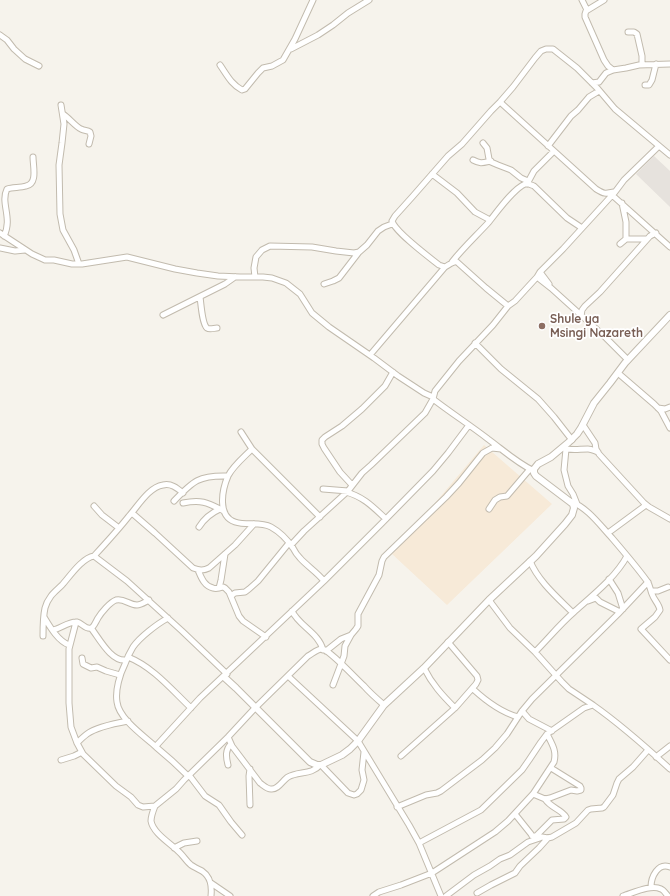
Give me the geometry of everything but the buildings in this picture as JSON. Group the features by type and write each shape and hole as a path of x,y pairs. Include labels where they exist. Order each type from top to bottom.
{"street":[{"path":"220,65 234,85 242,90 245,89 264,68 284,60 302,26 313,0"},
{"path":"290,50 323,32 370,0"},
{"path":"582,0 588,10"},
{"path":"604,0 588,10 585,17 604,60 613,70"},
{"path":"628,32 634,32 638,36 642,65"},
{"path":"0,34 25,59 39,66"},
{"path":"392,224 395,216 448,156 462,144 500,102 541,51 546,49 553,49 558,52 577,68 615,109 670,155"},
{"path":"645,85 649,85 652,80 656,64"},
{"path":"548,146 571,116 589,97 599,90 601,80 606,73 613,70 642,65 670,64"},
{"path":"592,83 599,82 601,80"},
{"path":"500,102 596,189 603,193 614,193"},
{"path":"61,105 64,133 59,165 60,214 63,230 74,250 79,264"},
{"path":"63,114 81,129 90,132 91,136 89,144"},
{"path":"483,143 487,148 489,159 491,161 511,170 534,186 567,218 582,228"},
{"path":"231,596 235,593 245,592 258,581 290,544 347,492 362,473 425,413 435,391 475,343 563,249 624,180 659,146"},
{"path":"370,355 445,267 451,263 508,198 528,183 534,172 554,151"},
{"path":"33,157 34,178 32,182 28,186 12,187 7,189 4,193 8,219 7,227 2,234 25,250 45,260 79,264 127,257 175,269 218,276 272,278 286,283 300,294 316,317 329,327 433,398 452,414 532,470 536,476 570,501 585,509 608,533 648,582 652,595 660,610 641,629 670,660"},
{"path":"473,160 480,163 491,161"},
{"path":"432,174 458,193 475,212 490,220"},
{"path":"614,193 622,204 670,246"},
{"path":"622,204 626,222 626,240"},
{"path":"324,284 333,282 339,278 359,252 367,245 378,231 392,224"},
{"path":"392,224 425,254 439,265 445,267"},
{"path":"581,316 584,308 647,239 656,233"},
{"path":"620,244 626,240 647,239"},
{"path":"255,277 254,268 256,257 262,250 270,246 312,247 354,253 359,252"},
{"path":"0,248 15,251 25,250"},
{"path":"451,263 455,261 460,264 481,284 508,306"},
{"path":"540,272 551,288"},
{"path":"163,315 229,282 235,277"},
{"path":"537,277 616,347 628,360"},
{"path":"200,297 204,323 210,329 217,328"},
{"path":"575,311 584,308"},
{"path":"489,509 495,500 500,497 507,496 538,464 564,449 583,425 594,403 628,360 670,315"},
{"path":"475,343 500,369 538,399 572,440"},
{"path":"352,486 340,472 324,448 322,440 362,409 385,386 393,372"},
{"path":"618,373 644,394 658,408 670,428"},
{"path":"658,408 665,409 670,407"},
{"path":"156,746 191,708 324,581 433,471 469,425"},
{"path":"583,425 592,438 598,452 636,495 646,505 670,519"},
{"path":"241,432 252,449 320,517"},
{"path":"332,685 344,656 345,646 358,626 358,618 361,608 379,575 384,557 446,498 483,453 492,448 502,449"},
{"path":"222,510 222,497 228,476 252,449"},
{"path":"564,449 589,449 598,452"},
{"path":"564,449 564,470 568,486 577,504"},
{"path":"174,501 193,483 202,478 228,476"},
{"path":"43,636 45,608 51,596 77,568 87,559 94,556 145,497 161,485 171,485 182,493"},
{"path":"323,489 354,494 366,500 386,519"},
{"path":"183,503 193,501 210,504 222,510 233,522 240,524 266,524 270,526 280,533 290,544 300,559 318,573 324,581"},
{"path":"228,737 231,744 260,782 266,788 270,789 274,789 289,776 314,770 320,765 342,755 358,741 384,705 424,668 565,524 572,515 574,508 570,501"},
{"path":"608,533 646,505"},
{"path":"94,506 102,515 119,528"},
{"path":"199,527 210,515 222,510"},
{"path":"132,513 193,568 198,570 205,570 209,568 235,545 254,524"},
{"path":"218,588 221,580 225,554"},
{"path":"94,556 127,580 182,631 255,708 310,762 320,765 348,792 354,795 358,794 361,790 364,780 362,770 364,751"},
{"path":"535,652 609,579 627,556"},
{"path":"530,561 539,577 573,613"},
{"path":"198,570 206,584 214,588 225,588 229,592 239,616 266,637"},
{"path":"609,579 618,593 621,610"},
{"path":"397,807 426,795 437,793 446,788 482,760 507,734 532,699 648,582"},
{"path":"651,591 658,591 668,586"},
{"path":"586,602 596,598 600,602 621,610"},
{"path":"91,628 99,616 115,600 124,600 136,605 149,600"},
{"path":"489,600 510,628 535,652 569,689 605,714 670,770"},
{"path":"292,612 296,618 317,638 324,650 384,705"},
{"path":"44,616 62,641 69,645"},
{"path":"168,618 159,623 142,638 134,646 127,658 119,678 118,708 142,736 156,746 188,775 205,796 222,808 242,835"},
{"path":"76,622 69,645 68,667 71,727 82,752 116,786 131,797 138,805 143,807 155,806 176,789 188,775 308,656 317,650 324,650 341,639 352,635"},
{"path":"53,630 57,630 65,625 76,622 87,628 91,628 111,654 121,660 127,658 140,663 151,670 191,708"},
{"path":"401,756 455,708 473,689 478,680 477,676 448,642"},
{"path":"82,658 83,664 87,667 99,668 120,675"},
{"path":"424,668 435,687 455,708"},
{"path":"288,676 358,741 419,843 441,896"},
{"path":"473,689 501,710 518,717"},
{"path":"419,843 473,815 488,805 522,770 541,742 550,733 584,708 592,705"},
{"path":"373,896 379,892 432,873 495,832 515,814 533,794 551,768 556,757 550,733 529,719 522,711"},
{"path":"77,743 93,730 128,721"},
{"path":"228,765 226,756 227,748 231,744"},
{"path":"656,757 670,746"},
{"path":"477,894 515,873 548,838 576,823 588,810 604,807 613,795 617,782 648,750"},
{"path":"61,760 82,752"},
{"path":"545,799 570,790 579,791 581,788 551,768"},
{"path":"250,769 250,804"},
{"path":"446,896 500,859 510,855 538,836 552,820 564,819 566,817 550,805 545,799 533,794"},
{"path":"155,806 151,821 155,829 162,838 193,867 208,877 212,887 211,896"},
{"path":"515,814 532,836 548,838"},
{"path":"174,848 184,843 197,841"},
{"path":"651,887 651,881 659,868 665,866 670,867"},
{"path":"211,883 230,896"},
{"path":"623,896 651,887 660,888 668,896"}],"shaded area":[{"path":"654,156 670,171 670,207 636,174"},
{"path":"484,445 552,504 447,605 392,554"}],"place":[{"name":"Shule ya Msingi Nazareth","path":"542,326"}]}
